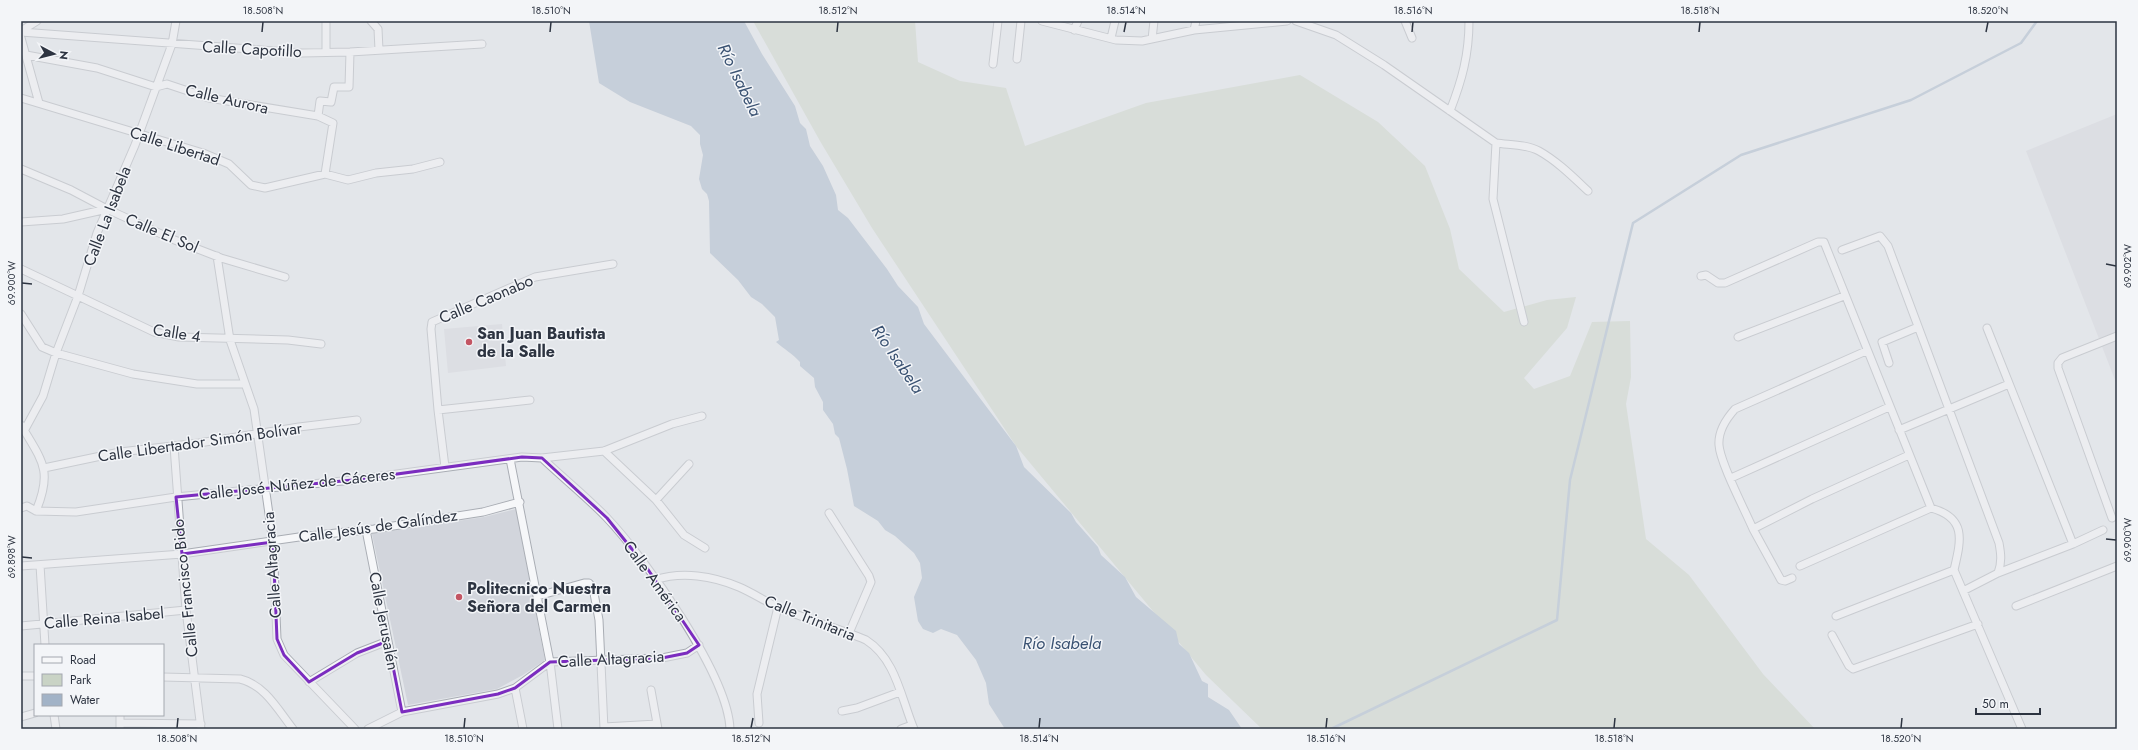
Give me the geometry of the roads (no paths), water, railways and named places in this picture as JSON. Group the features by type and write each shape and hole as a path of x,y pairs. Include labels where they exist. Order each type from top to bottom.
{"street":[{"path":"21,32 37,21"},
{"name":"Calle La Isabela","path":"23,428 42,396 56,353 78,296 97,232 139,134 172,44 176,21"},
{"path":"326,21 326,52"},
{"path":"371,21 378,29 379,50"},
{"path":"993,64 998,21"},
{"path":"1017,59 1021,21"},
{"path":"1042,21 1111,38 1142,41 1196,24 1287,21"},
{"path":"1074,30 1078,21"},
{"path":"1111,38 1116,21"},
{"path":"1152,39 1154,21"},
{"path":"1296,21 1336,35 1384,65 1496,143 1528,147 1539,151 1567,172 1588,191"},
{"path":"1405,21 1412,38"},
{"path":"1450,111 1462,80 1469,44 1469,21"},
{"name":"Calle Capotillo","path":"21,32 302,53 350,52 482,44"},
{"path":"21,38 39,104"},
{"path":"318,116 320,101 331,102 334,87 349,87 350,52"},
{"name":"Calle Aurora","path":"26,55 97,68 156,87 167,84 209,98 318,116 333,123 325,174"},
{"name":"Calle Libertad","path":"21,98 203,153 224,162 251,185 265,188 279,186 325,174 348,180 376,173 413,169 440,162"},
{"path":"1496,143 1492,178 1493,199 1524,322"},
{"name":"Calle El Sol","path":"21,169 71,190 172,240 217,256 285,277"},
{"path":"21,222 63,219 107,209"},
{"path":"1842,250 1873,237 1880,236 1884,239 1999,543 2001,566 1998,573"},
{"path":"1701,276 1706,274 1718,283 1725,283 1821,241 1824,242 1866,351 1931,508"},
{"name":"Calle Altagracia","path":"217,256 230,340 254,409 273,542 277,639 284,655 355,729"},
{"name":"Calle Caonabo","path":"445,467 438,410 431,329 432,322 535,277 613,264"},
{"name":"Calle 4","path":"21,269 154,332 179,337 230,340 288,340 321,344"},
{"path":"1738,337 1844,296"},
{"path":"21,314 42,347 56,353 132,374 197,384 245,384"},
{"path":"1890,363 1882,342 1918,327"},
{"path":"1987,328 2073,544"},
{"path":"2112,518 2058,368 2058,362 2062,358 2117,336"},
{"path":"1792,578 1785,581 1781,580 1753,529 1730,478 1719,444 1724,422 1735,409 1758,397 1866,351"},
{"path":"1899,430 2009,384"},
{"path":"438,410 530,400"},
{"path":"1730,478 1889,407"},
{"name":"Calle José Núñez de Cáceres","path":"21,508 27,506 36,511 76,512 176,497 266,490 445,467 604,451 672,424 702,416"},
{"name":"Calle Libertador Simón Bolívar","path":"44,468 120,452 174,446 357,420"},
{"path":"23,428 44,468 46,481 44,493 36,511"},
{"name":"Calle Francisco Bido","path":"174,446 176,497 186,610 201,727"},
{"path":"604,451 656,500 684,536 705,548"},
{"path":"1753,529 1812,499 1909,455"},
{"name":"Calle América","path":"542,458 607,518 655,580 699,645 729,714 730,729"},
{"path":"510,460 520,502 550,662 558,729"},
{"path":"656,500 689,464"},
{"name":"Calle Jesús de Galíndez","path":"21,566 182,554 366,530 483,512 520,502"},
{"path":"1800,566 1931,508 1943,512 1950,517 1955,523 1960,534 1960,543 1954,570 2022,729"},
{"path":"829,513 869,576 871,582 848,632"},
{"name":"Calle Jerusalén","path":"366,530 402,712"},
{"path":"1963,591 1998,573 2073,544 2103,530"},
{"path":"40,565 45,644"},
{"path":"2016,606 2117,566"},
{"path":"1836,616 1954,570"},
{"name":"Calle Trinitaria","path":"655,580 666,576 719,580 739,587 778,608 848,632 876,647 886,657 913,727"},
{"path":"538,596 584,583 589,583 593,588 599,620 604,728 658,727 650,690"},
{"path":"759,723 757,694 778,608"},
{"name":"Calle Reina Isabel","path":"21,626 186,610"},
{"path":"1832,635 1849,666 1853,669 1978,624"},
{"path":"309,682 357,653 388,641"},
{"name":"Calle Altagracia","path":"368,729 402,712 498,694 515,688 550,662 600,661 678,655 687,653 699,645"},
{"path":"21,676 34,676"},
{"path":"164,677 240,679 256,685 264,692 293,729"},
{"path":"515,688 523,729"},
{"path":"842,710 858,708 900,692"},
{"path":"21,716 34,713"},
{"path":"54,716 56,729"},
{"path":"120,726 201,727"},
{"path":"901,729 913,727"}],"water":[{"name":"Río Isabela","path":"589,21 744,21 762,54 795,106 800,123 806,129 810,146 823,166 836,195 838,210 848,218 887,269 898,286 918,307 924,324 1016,446 1024,467 1071,513 1076,522 1098,547 1101,555 1125,577 1136,597 1176,631 1179,644 1189,653 1202,681 1208,684 1208,697 1229,710 1242,729 1005,729 989,704 986,683 976,660 957,635 941,629 933,633 923,629 918,621 914,597 922,578 920,563 914,553 895,536 885,530 878,521 854,506 839,438 835,434 833,424 823,410 823,402 815,387 814,378 800,366 800,362 797,359 776,342 779,340 775,317 762,304 751,297 738,280 710,253 709,201 707,194 702,189 699,179 703,155 700,144 700,135 691,126 630,102 599,83"}],"waterway":[{"path":"1331,729 1557,620 1570,480 1633,223 1741,155 1911,100 2021,43 2037,21"}],"place":[{"name":"San Juan Bautista de la Salle","path":"469,342"},
{"name":"Politecnico Nuestra Señora del Carmen","path":"459,597"}]}
